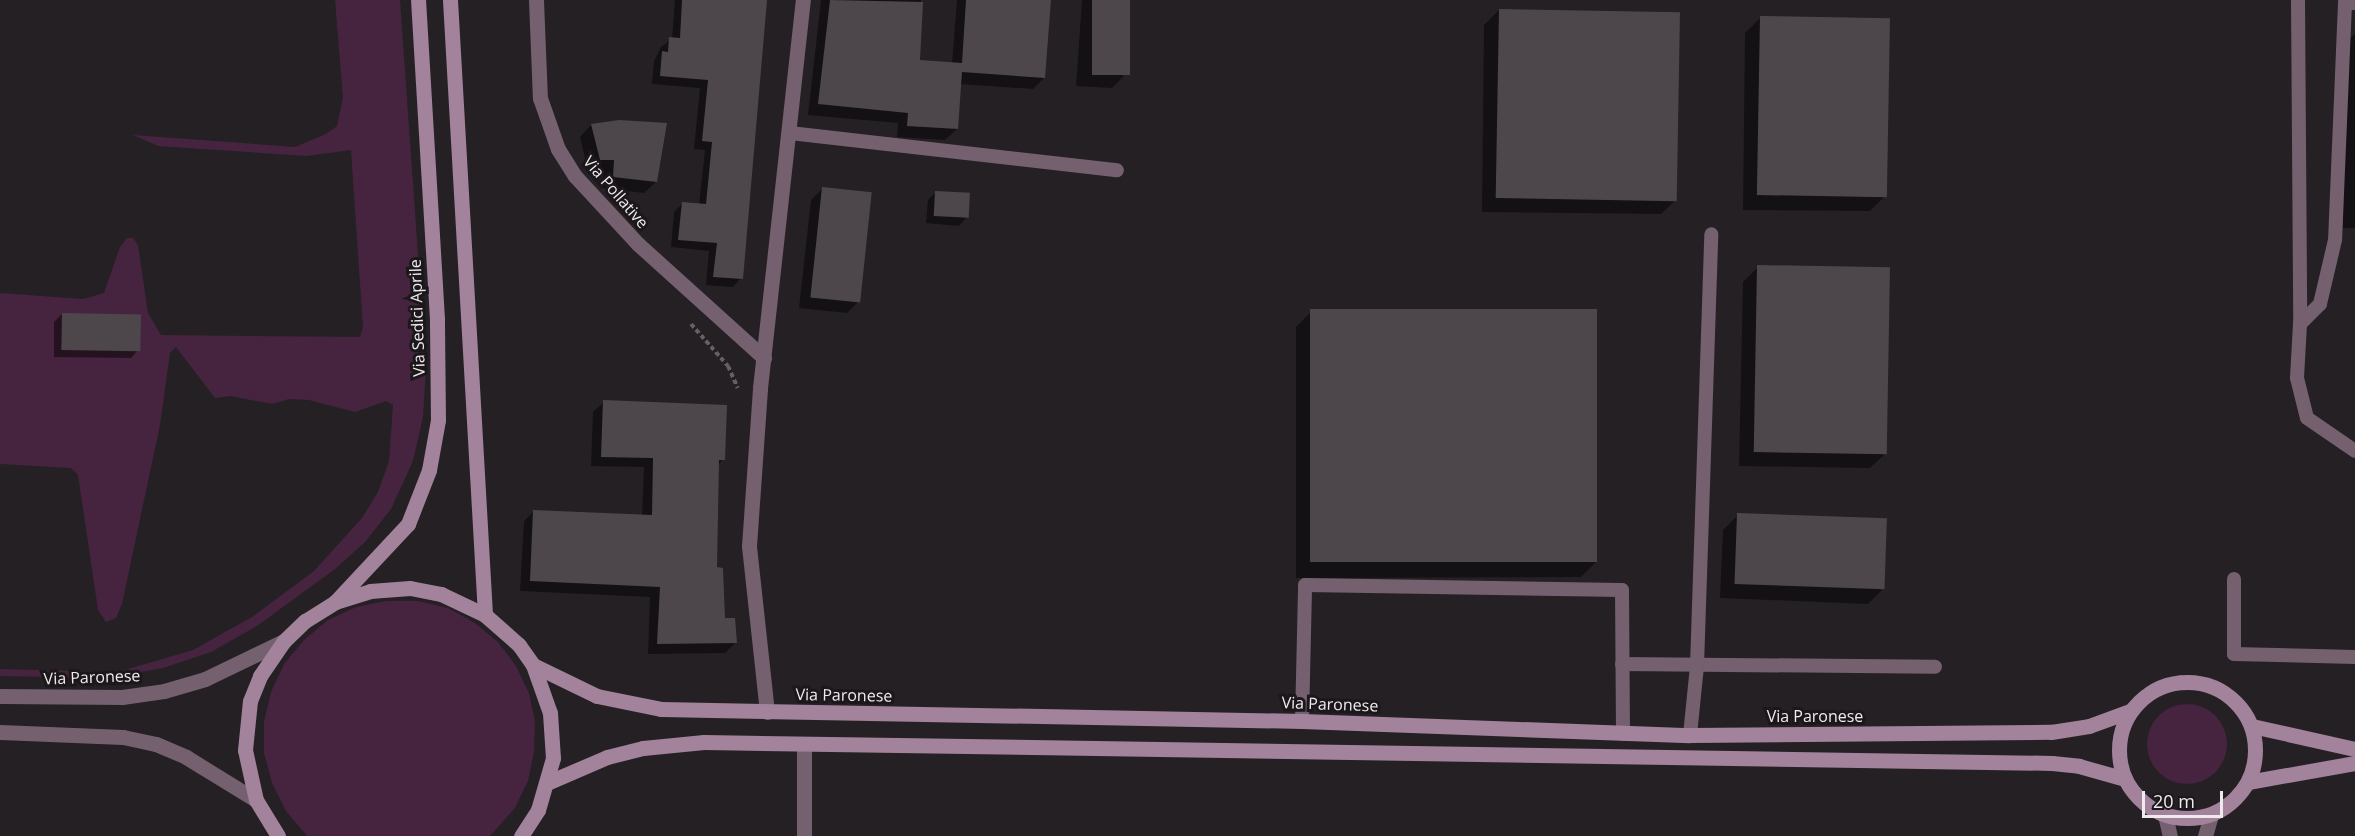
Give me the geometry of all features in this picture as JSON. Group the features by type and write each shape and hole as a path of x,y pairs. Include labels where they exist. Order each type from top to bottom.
{"main road":[{"name":"Via Sedici Aprile","path":"278,836 256,800 245,750 250,701 260,676 284,641 305,621 335,602 408,524 429,470 438,420 437,319 418,0"},
{"path":"450,0 486,615"},
{"name":"Via Sedici Aprile","path":"335,602 370,591 410,588 441,594 486,615 519,645 533,665 544,689 554,735 549,782 538,810 520,836"},
{"name":"Via Paronese","path":"533,665 597,696 629,705 767,712 1302,721 1690,735 2051,732 2088,726 2130,711 2164,686 2185,682 2206,684 2225,693 2241,707 2252,726"},
{"path":"2130,711 2121,733 2119,756 2125,778 2148,807 2165,815 2188,819 2211,815 2226,807 2248,782 2256,744 2252,726 2355,749"},
{"path":"549,782 607,757 671,743 2052,763 2079,766 2125,778"},
{"path":"2248,782 2355,763"}],"street":[{"name":"Via Pollative","path":"536,0 540,98 558,149 575,176 638,244 764,358"},
{"path":"767,712 748,546 764,358 803,0"},
{"name":"Via Paronese","path":"0,696 122,697 164,691 205,679 284,641"},
{"path":"0,732 123,737 156,744 186,757 256,800"},
{"path":"804,744 804,836"},
{"path":"2165,815 2170,836"},
{"path":"2205,836 2211,815"}],"lane":[{"path":"2298,0 2300,324 2296,378 2307,418 2355,451"},
{"path":"2300,324 2320,304 2335,240 2345,3 2355,3"},
{"path":"790,133 1117,170"},
{"path":"1690,735 1697,666 1711,234"},
{"path":"2234,579 2234,654 2355,657"},
{"path":"1302,721 1305,585 1622,590 1623,734"},
{"path":"1622,664 1935,667"}],"shaded area":[{"path":"335,0 400,0 426,367 423,417 413,461 391,509 365,542 335,569 257,626 211,652 163,668 108,678 0,676 0,669 118,672 193,650 252,617 314,571 362,518 378,492 389,461 393,405 386,401 355,412 309,400 289,399 272,404 230,396 215,398 176,347 170,353 160,425 122,604 116,618 106,622 98,610 78,475 71,468 0,464 0,293 83,299 104,293 120,247 127,238 133,238 138,245 148,313 161,335 360,337 363,327 351,150 307,156 158,146 133,135 295,147 326,134 337,126 343,98"},
{"path":"386,601 418,601 448,608 475,623 498,642 516,666 529,693 535,722 534,752 528,781 515,808 490,836 307,836 286,811 272,783 264,753 264,722 271,692 284,664 304,640 328,620 356,607"},
{"path":"2187,704 2202,707 2215,716 2224,729 2227,744 2224,759 2215,772 2202,781 2187,784 2172,781 2159,772 2150,759 2147,744 2150,729 2159,716 2172,707"}],"building":[{"path":"682,0 767,0 743,279 713,277 717,243 678,240 682,202 706,204 712,142 702,141 708,80 660,76 662,51 668,52 669,37 680,38"},
{"path":"830,0 923,2 920,60 962,63 966,0 1051,0 1045,78 962,72 958,129 907,126 908,113 818,104"},
{"path":"1092,0 1130,0 1130,75 1092,75"},
{"path":"1499,9 1680,12 1677,201 1496,198"},
{"path":"1760,16 1890,18 1887,197 1757,195"},
{"path":"619,120 667,123 657,182 613,177 614,160 600,160 591,124"},
{"path":"822,187 872,192 860,303 810,297"},
{"path":"935,191 970,193 969,218 934,216"},
{"path":"1757,265 1890,267 1887,454 1754,452"},
{"path":"1310,309 1597,309 1597,562 1310,562"},
{"path":"62,313 141,314 140,351 61,350"},
{"path":"603,400 727,405 725,460 719,460 717,567 723,568 725,618 735,618 737,643 657,644 660,587 530,581 533,510 652,515 653,458 601,457"},
{"path":"1737,513 1887,518 1884,589 1735,584"}]}
